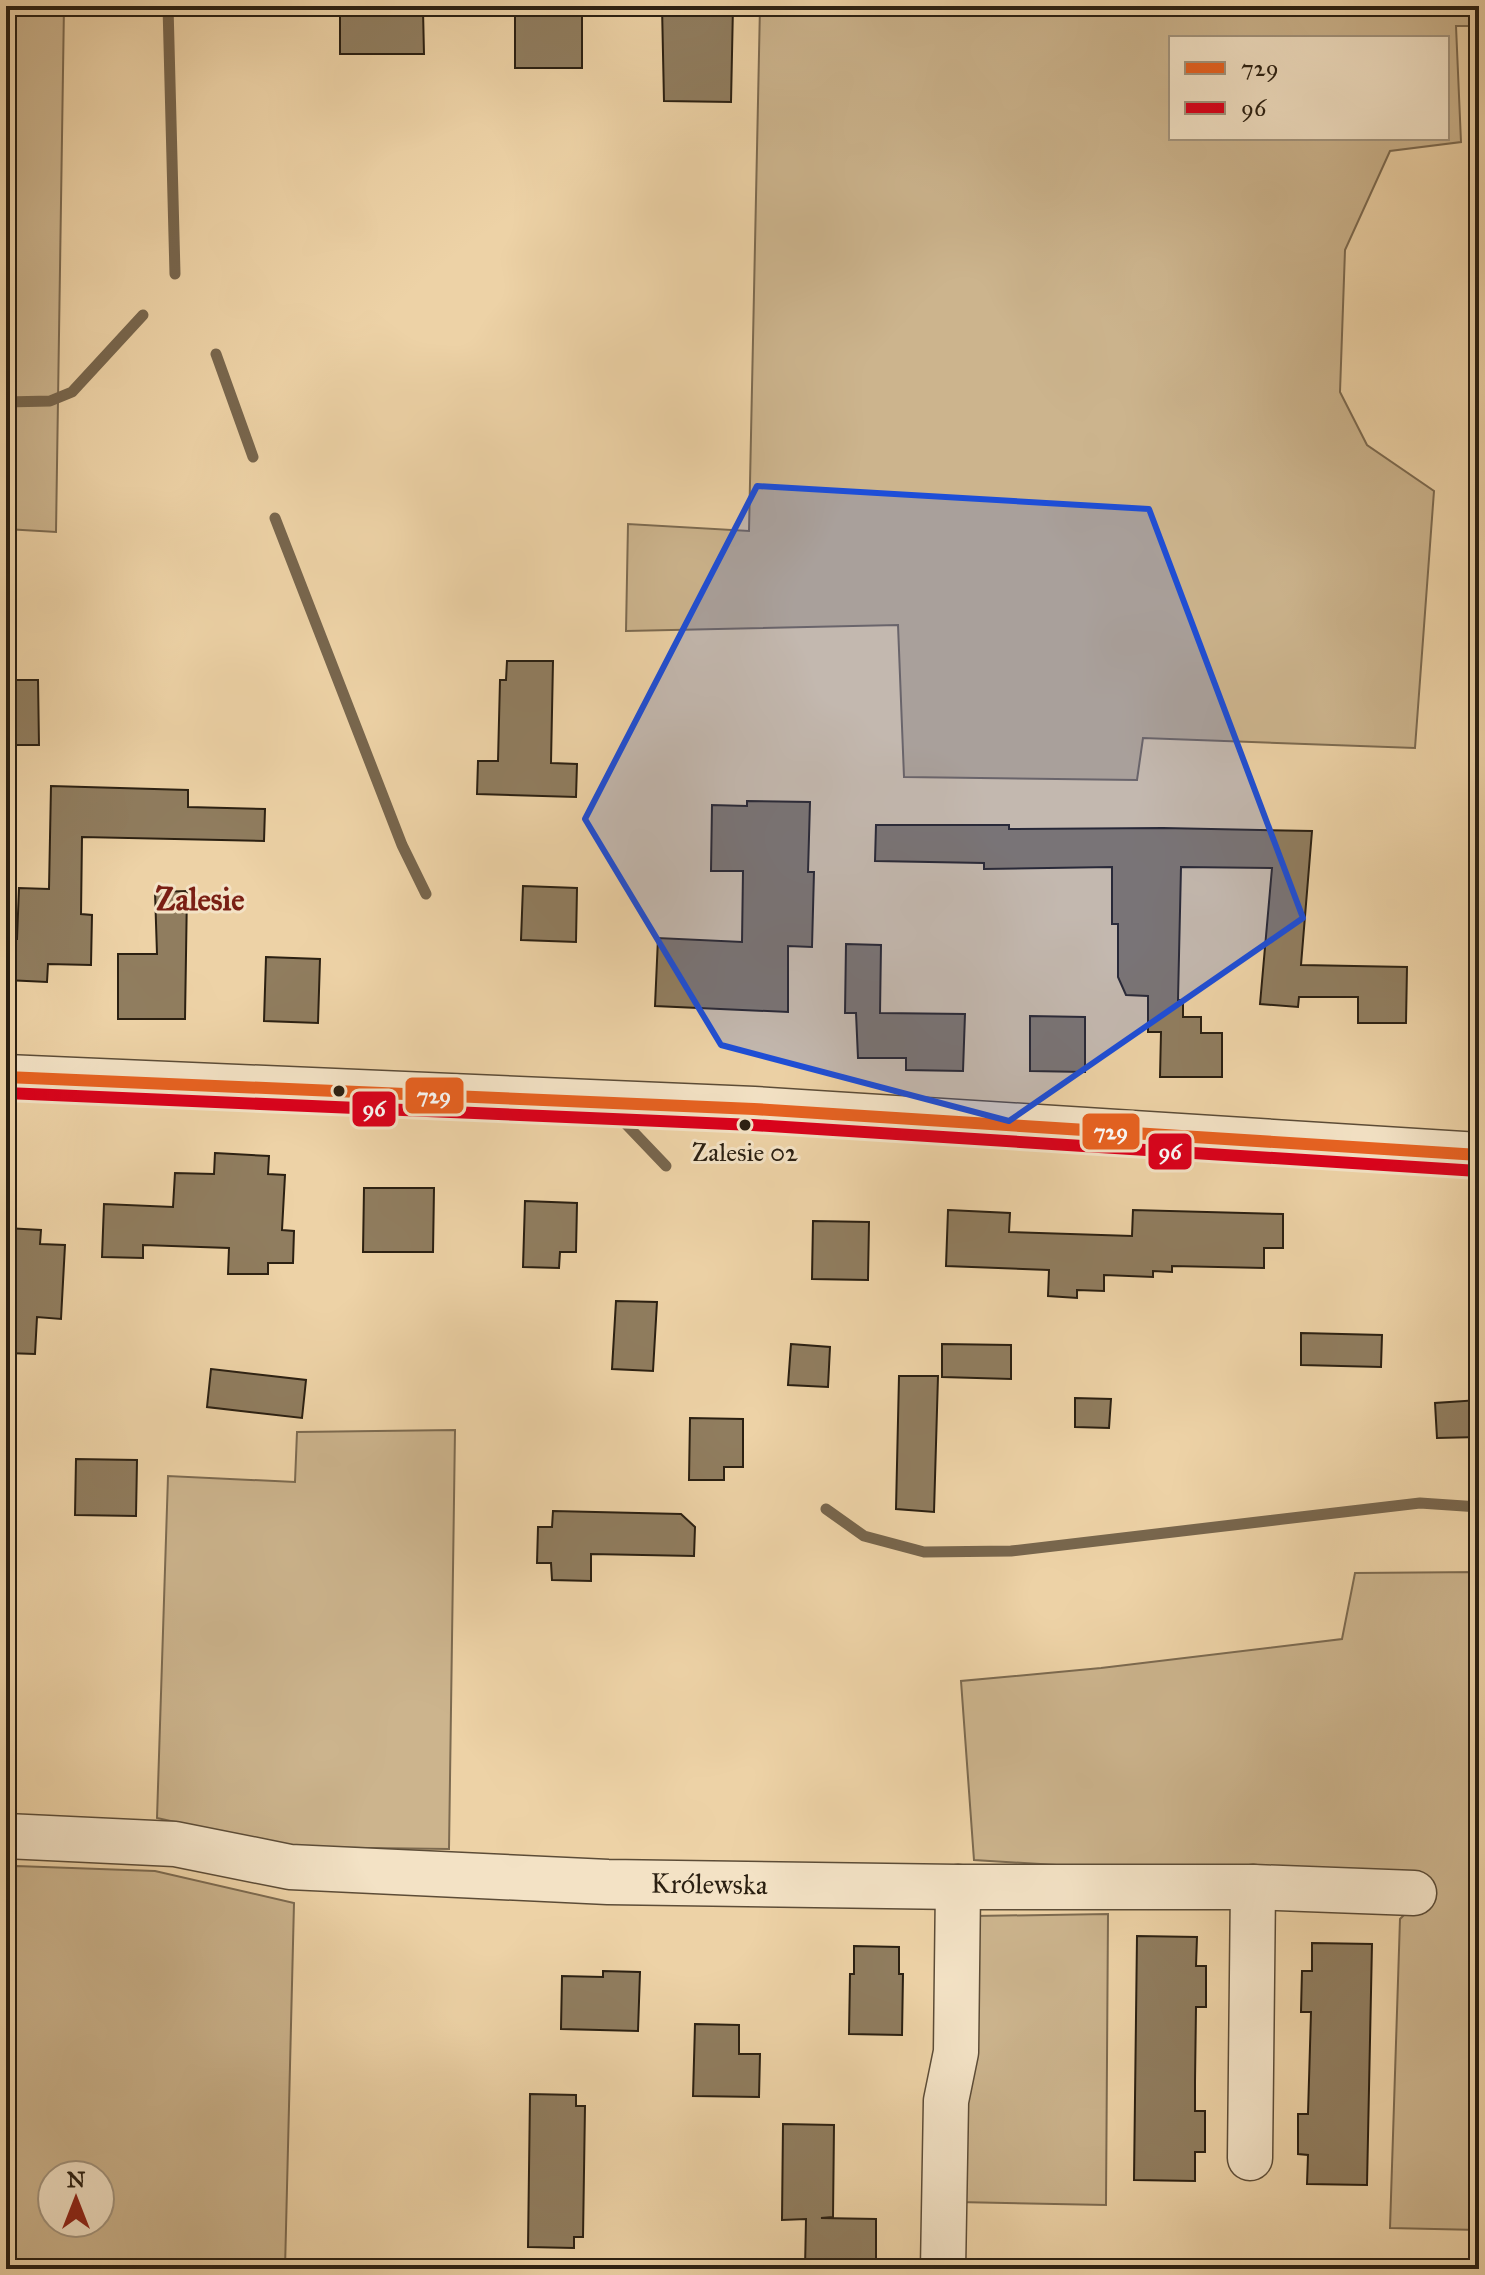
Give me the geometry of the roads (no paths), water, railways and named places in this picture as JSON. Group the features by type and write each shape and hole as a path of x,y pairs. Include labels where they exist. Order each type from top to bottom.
{"street":[{"path":"6,1077 754,1109 1479,1155"},
{"name":"Królewska","path":"6,1836 175,1844 290,1867 608,1882 1253,1887 1414,1893"},
{"path":"943,2269 946,2101 956,2052 958,1887"},
{"path":"1250,2158 1253,1887"}],"waterway":[{"path":"168,6 175,274"},
{"path":"6,402 50,401 72,392 143,315"},
{"path":"216,354 253,457"},
{"path":"275,518 402,845 426,894"},
{"path":"623,1121 666,1166"},
{"path":"826,1509 864,1536 924,1552 1011,1551 1420,1503 1479,1507"}],"place":[{"name":"Zalesie 02","path":"745,1125"}],"district":[{"name":"Zalesie","path":"200,899"}]}
